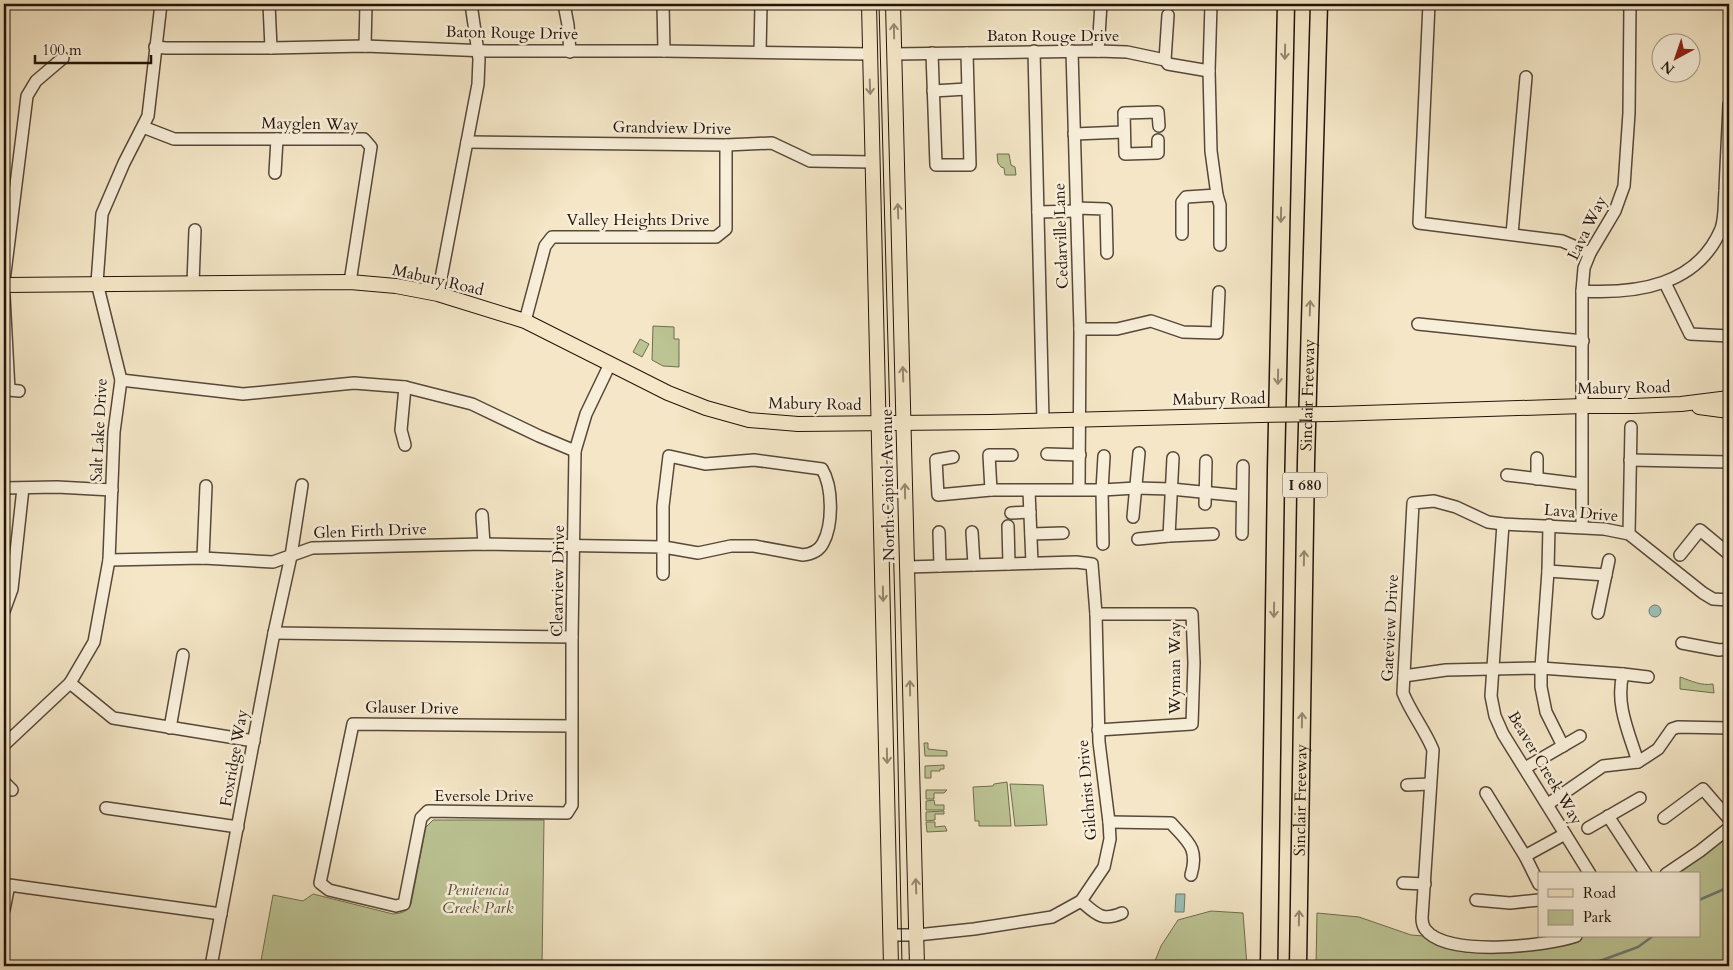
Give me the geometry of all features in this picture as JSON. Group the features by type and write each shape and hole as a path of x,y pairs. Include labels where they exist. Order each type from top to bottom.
{"highway":[{"name":"Sinclair Freeway","path":"1269,966 1276,470 1286,4"},
{"name":"Sinclair Freeway","path":"1298,966 1306,462 1319,4"}],"main road":[{"name":"North Capitol Avenue","path":"869,4 891,966"},
{"name":"North Capitol Avenue","path":"893,4 917,966"},
{"name":"Mabury Road","path":"4,285 350,282 396,286 438,294 525,321 668,393 706,408 749,420 798,424 1080,420 1633,406 1681,404 1729,398"},
{"name":"Mabury Road","path":"1681,404 1729,411"}],"street":[{"name":"Salt Lake Drive","path":"4,745 70,683 94,642 109,560 114,432 120,380 97,284 102,214 124,163 148,116 161,4"},
{"path":"269,4 271,48"},
{"path":"365,46 366,4"},
{"path":"438,294 478,84 478,50 471,4"},
{"path":"564,4 570,52"},
{"path":"664,4 664,51"},
{"path":"760,52 761,4"},
{"path":"1098,51 1101,4"},
{"path":"1211,4 1209,71 1211,151 1220,205 1220,244"},
{"path":"1429,4 1419,223 1562,241 1590,253"},
{"name":"Lava Way","path":"1582,527 1582,291 1584,268 1590,253 1615,211 1624,186 1629,113 1630,4"},
{"path":"1165,60 1166,9"},
{"name":"Baton Rouge Drive","path":"155,47 271,48 365,46 570,52 664,51 870,54"},
{"name":"Baton Rouge Drive","path":"894,54 1034,51 1127,52 1165,60 1168,64 1209,71"},
{"path":"1034,51 1043,420"},
{"name":"Cedarville Lane","path":"1072,51 1080,330 1079,489"},
{"path":"932,53 936,165 970,164 967,53"},
{"path":"4,281 27,96 36,82 63,58"},
{"path":"1512,234 1526,77"},
{"path":"933,91 968,89"},
{"path":"1582,291 1618,292 1665,283 1684,273 1703,256 1722,228 1729,104"},
{"path":"1158,140 1158,153 1125,154 1124,113 1158,112 1159,126"},
{"name":"Mayglen Way","path":"143,127 174,139 364,140 370,148 350,282"},
{"path":"1074,134 1124,132"},
{"path":"274,173 277,139"},
{"name":"Grandview Drive","path":"467,142 726,145 772,143 810,161 872,162"},
{"name":"Valley Heights Drive","path":"525,321 545,246 552,237 716,237 721,234 726,229 726,145"},
{"path":"1182,234 1182,202 1186,197 1217,196"},
{"path":"1038,212 1106,209 1108,253"},
{"path":"193,283 195,230"},
{"path":"1665,283 1690,334 1729,336"},
{"path":"1080,330 1117,328 1151,321 1183,332 1217,333 1219,292"},
{"path":"4,296 9,390 19,391"},
{"path":"1418,324 1583,341"},
{"name":"Clearview Drive","path":"572,805 572,637 576,451 586,414 610,364"},
{"path":"120,380 243,394 354,384 405,387 472,404 539,436 576,451"},
{"path":"405,387 401,430 405,445"},
{"path":"1629,534 1631,427"},
{"path":"1047,454 1080,455"},
{"path":"1133,517 1139,454"},
{"path":"991,490 989,455 1012,455"},
{"name":"Glen Firth Drive","path":"109,560 203,558 273,562 312,548 484,544 664,547 698,552 731,546 754,546 785,553 811,554 823,544 829,525 831,511 830,494 825,475 822,469 770,461 754,460 705,464 669,456 663,506 664,547"},
{"path":"1103,544 1102,490 1104,456"},
{"path":"952,457 936,460 938,495 991,490 1102,490 1136,488 1171,489 1205,498 1242,496"},
{"path":"1169,536 1173,458"},
{"path":"1537,458 1537,479"},
{"path":"1630,460 1729,462"},
{"path":"1205,498 1206,461"},
{"path":"1242,534 1243,466"},
{"path":"1507,475 1581,484"},
{"name":"Foxridge Way","path":"211,966 274,633 291,556 302,485"},
{"path":"203,558 206,486"},
{"path":"4,488 112,490"},
{"path":"4,610 12,590 23,488"},
{"path":"907,567 1032,563 1029,491"},
{"name":"Lava Drive","path":"1413,503 1434,501 1456,507 1488,522 1582,527 1629,534 1703,593 1713,599 1729,600"},
{"name":"Gateview Drive","path":"1413,503 1403,693 1433,750 1422,918 1424,928 1431,935 1448,942 1471,946 1520,947 1560,939"},
{"path":"1011,514 1030,512"},
{"path":"482,515 484,544"},
{"name":"Beaver Creek Way","path":"1503,524 1491,696 1495,716 1503,734 1589,872"},
{"path":"1008,526 1008,564"},
{"path":"1549,526 1541,687 1546,712 1563,746"},
{"path":"1680,555 1700,530 1729,554"},
{"path":"939,532 940,566"},
{"path":"972,532 974,565"},
{"path":"1031,534 1063,533"},
{"path":"1138,540 1169,536 1213,534"},
{"path":"663,574 664,547"},
{"path":"1598,613 1609,560"},
{"name":"Gilchrist Drive","path":"891,935 917,935 974,929 1052,917 1081,901 1104,867 1110,839 1098,730 1096,614 1092,564 1076,562 1032,563"},
{"path":"1548,570 1606,575"},
{"name":"Wyman Way","path":"1096,614 1192,614 1194,663 1192,724 1098,730"},
{"path":"274,633 572,637"},
{"path":"1682,643 1719,650 1729,649"},
{"path":"170,728 183,655"},
{"path":"1404,676 1446,670 1541,668 1623,674 1648,678"},
{"path":"1623,674 1620,684 1621,710 1638,762"},
{"path":"70,683 113,718 254,741"},
{"name":"Glauser Drive","path":"320,883 353,724 572,726"},
{"path":"1548,804 1603,766 1638,762 1658,749 1672,729 1678,727 1729,728"},
{"path":"1525,768 1580,736"},
{"path":"1407,785 1430,784"},
{"path":"1664,818 1703,789 1729,819"},
{"path":"1486,793 1525,856 1538,882"},
{"path":"1588,828 1640,798"},
{"name":"Eversole Drive","path":"320,883 329,890 396,906 404,904 421,818 428,811 567,813 572,805"},
{"path":"106,808 238,828"},
{"path":"1608,816 1645,872"},
{"path":"1109,822 1171,823 1192,846 1194,865 1191,875"},
{"path":"1669,872 1729,828"},
{"path":"1525,856 1565,834"},
{"path":"1403,883 1425,884"},
{"path":"4,910 9,885 221,914"},
{"path":"1476,900 1510,903 1538,900"},
{"path":"1081,901 1098,915 1111,918 1122,913"}],"green space":[{"path":"997,154 1009,154 1011,165 1015,167 1016,175 1005,175 1004,168 998,163"},
{"path":"653,326 674,327 674,339 679,339 679,367 663,366 652,360"},
{"path":"640,339 649,344 642,357 633,352"},
{"path":"1680,677 1700,684 1713,684 1714,693 1680,689"},
{"path":"924,743 928,743 928,749 947,751 947,756 925,756"},
{"path":"944,765 944,769 940,769 940,771 931,771 931,778 925,778 925,766"},
{"path":"1007,782 1011,826 979,826 979,821 975,821 973,787 993,786 994,784"},
{"path":"1010,784 1043,785 1047,825 1015,826"},
{"path":"926,790 947,790 944,793 934,793 934,799 926,799"},
{"path":"934,800 935,805 944,805 944,810 926,810 926,801"},
{"path":"944,811 944,814 935,814 935,820 926,821 926,812"},
{"name":"Penitencia Creek Park","path":"433,820 544,820 542,966 260,966 273,895 303,901 313,894 393,914 402,913 406,910 411,904 426,827"},
{"path":"926,822 935,822 935,827 945,826 947,831 927,832"},
{"path":"1729,832 1729,966 1316,966 1317,913 1359,917 1411,935 1424,936 1465,952 1521,952 1551,946 1577,938 1700,938 1700,872 1680,872 1702,857"},
{"path":"1211,911 1243,913 1247,966 1153,966 1161,946 1178,920"}],"water":[{"path":"1653,605 1657,605 1661,611 1657,617 1653,617 1649,613 1649,609"},
{"path":"1176,894 1185,894 1184,912 1175,912"}],"waterway":[{"path":"1700,900 1729,887"},
{"path":"1586,966 1638,947 1650,938"}],"tram line":[{"path":"879,4 895,610 902,966"}]}
